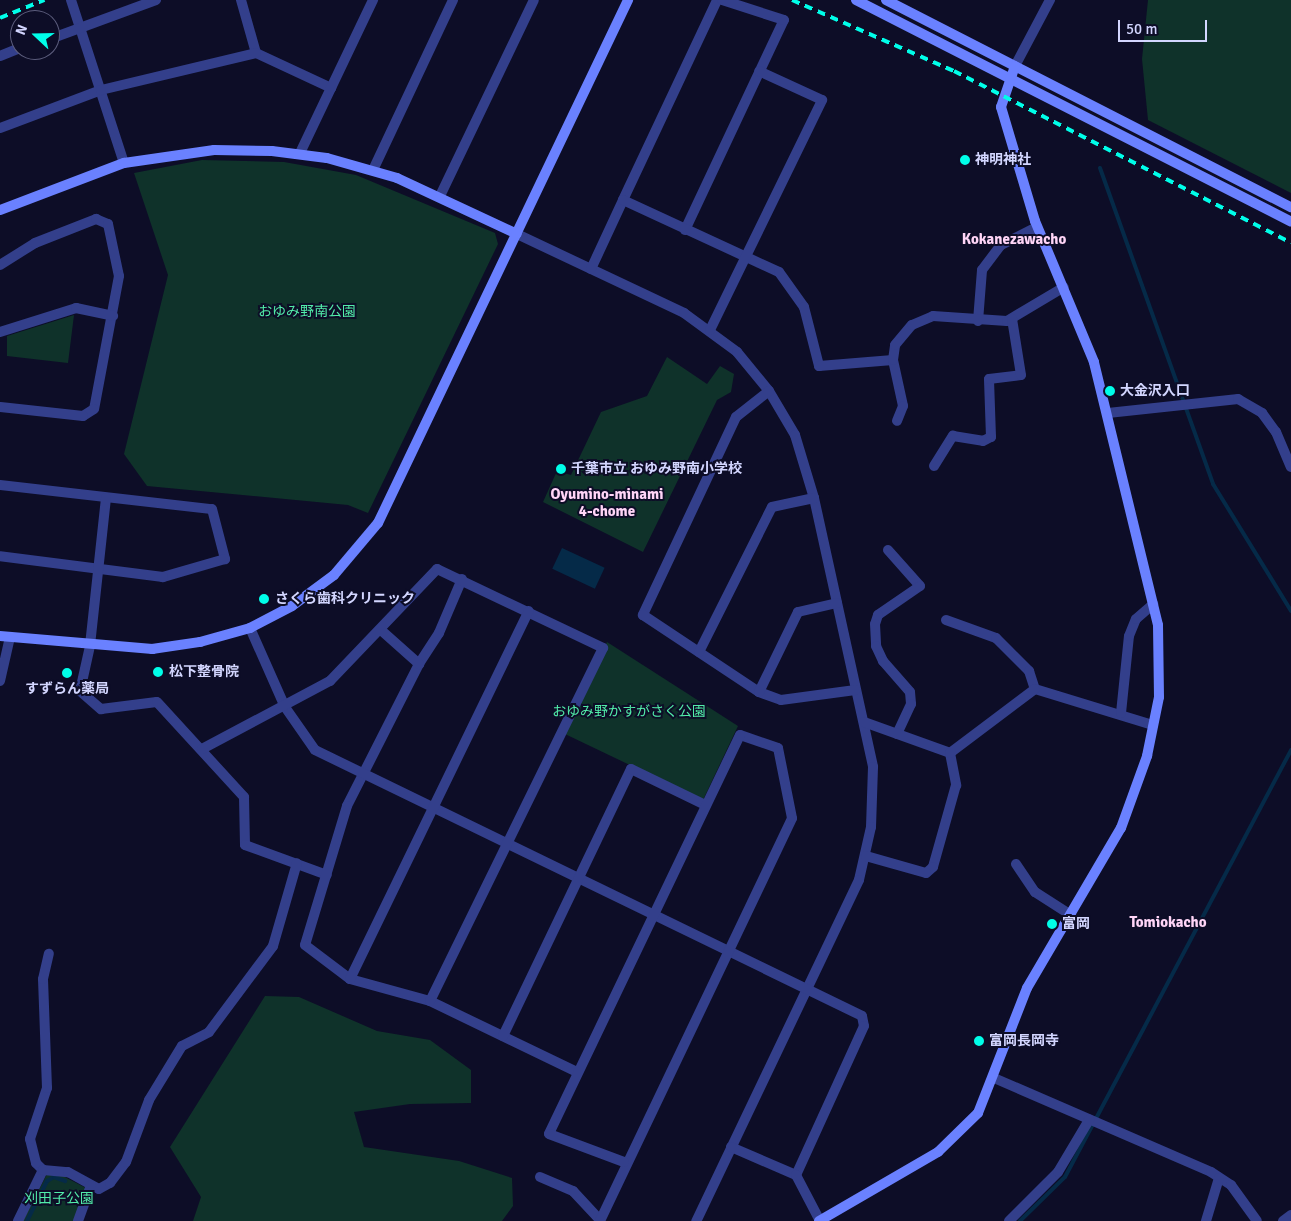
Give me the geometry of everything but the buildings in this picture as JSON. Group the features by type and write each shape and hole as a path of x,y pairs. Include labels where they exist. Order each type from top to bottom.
{"street":[{"path":"71,0 124,163"},
{"path":"60,36 81,30 156,0"},
{"path":"241,0 256,53"},
{"path":"300,153 372,0"},
{"path":"373,170 453,0"},
{"path":"440,196 534,0"},
{"path":"0,681 5,637 90,646 152,649 250,628 292,606 334,575 372,530 517,234 628,0"},
{"path":"591,269 717,0"},
{"path":"685,230 784,20 722,0"},
{"path":"856,0 1291,222"},
{"path":"886,0 1291,207"},
{"path":"731,1147 796,1175 820,1221 833,1218 953,1140 978,1113 994,1078 1027,988 1121,828 1154,725 1162,671 1153,604 1108,413 1084,331 1037,227 1001,107 1009,79 1050,0"},
{"path":"0,128 101,90 256,53 331,88"},
{"path":"710,330 822,100 759,71"},
{"path":"0,210 124,163 214,150 300,153 373,170 440,196 591,269 710,330 752,368 769,391 794,435 814,498 855,690 864,722 873,799 866,856 846,910 696,1221"},
{"path":"623,200 745,258 780,272 804,307 819,366 893,360"},
{"path":"0,265 36,243 96,219 108,224 117,257 118,293 94,409 83,416 0,407"},
{"path":"978,321 982,270 1001,245 1037,227"},
{"path":"897,421 903,406 893,360 895,345 912,325 933,316 978,321 1012,319 1064,287"},
{"path":"0,332 76,308 113,316"},
{"path":"934,466 952,436 983,441 991,437 989,378 1021,375 1012,319"},
{"path":"769,391 736,417 643,615 759,692 780,700 855,690"},
{"path":"1108,413 1238,399 1262,413 1276,432 1291,467"},
{"path":"0,484 212,509 226,559 163,577 0,556"},
{"path":"106,498 90,646 80,692 101,708 157,702 244,797 246,845 327,875"},
{"path":"699,652 772,507 814,498"},
{"path":"888,550 920,586 878,615 875,624 876,646 883,661 910,692 911,704 897,734"},
{"path":"202,749 285,707 330,681 382,631 437,569 462,579 603,648 430,1001"},
{"path":"462,579 440,633 419,664 347,806 305,946 350,980 430,1001 575,1071"},
{"path":"759,692 798,612 837,603"},
{"path":"1121,713 1128,636 1136,619 1153,604"},
{"path":"350,980 529,611"},
{"path":"946,620 996,638 1029,671 1036,688"},
{"path":"250,628 285,707 314,750 362,776 506,846 727,950 807,992 862,1016 864,1026 796,1175"},
{"path":"382,631 419,664"},
{"path":"1036,688 1121,713 1154,725"},
{"path":"950,753 1036,688"},
{"path":"864,722 950,753"},
{"path":"540,1177 573,1191 599,1220 624,1162 792,818 778,748 740,735 575,1071 549,1134 624,1162"},
{"path":"866,856 926,873 933,867 956,785 950,753"},
{"path":"503,1036 631,769 705,805"},
{"path":"48,954 43,979 43,1046 48,1082 30,1139 36,1162 43,1170 68,1172 99,1189 110,1183 126,1162 149,1100 182,1046 209,1032 273,946 297,863"},
{"path":"1016,864 1035,892 1071,915"},
{"path":"994,1078 1219,1178 1231,1185 1257,1221"},
{"path":"1009,1221 1058,1172 1089,1120"},
{"path":"18,1221 43,1170"},
{"path":"1206,1221 1219,1178"},
{"path":"78,1221 91,1185"},
{"path":"1283,1221 1291,1215"}],"green space":[{"path":"1148,0 1291,0 1291,193 1148,120 1142,59"},
{"name":"おゆみ野南公園","path":"202,160 284,162 356,175 495,233 498,244 368,513 348,505 147,486 124,454 168,275 134,173"},
{"path":"74,315 68,363 7,356 7,336"},
{"path":"667,357 707,384 720,366 734,374 731,392 717,400 643,552 543,502 557,471 571,475 601,412 647,396"},
{"name":"おゆみ野かすがさく公園","path":"607,642 738,726 703,800 565,734"},
{"path":"265,996 299,997 377,1031 430,1040 471,1070 471,1103 410,1104 354,1112 364,1147 459,1161 512,1178 513,1206 502,1221 193,1221 201,1197 170,1147"},
{"name":"刈田子公園","path":"47,1174 59,1174 86,1188 75,1221 23,1221"}],"water":[{"path":"562,548 605,568 595,589 552,569"}],"waterway":[{"path":"1100,168 1213,484 1291,611"},
{"path":"1020,1221 1065,1177 1291,750"},
{"path":"27,1221 47,1181 54,1177 65,1181"}],"railway":[{"path":"0,18 44,0"},
{"path":"792,0 954,71 1291,243"}],"place":[{"name":"神明神社","path":"965,160"},
{"name":"大金沢入口","path":"1110,391"},
{"name":"千葉市立 おゆみ野南小学校","path":"561,469"},
{"name":"さくら歯科クリニック","path":"264,599"},
{"name":"松下整骨院","path":"158,672"},
{"name":"すずらん薬局","path":"67,673"},
{"name":"富岡","path":"1052,924"},
{"name":"富岡長岡寺","path":"979,1041"}],"district":[{"name":"Kokanezawacho","path":"1014,240"},
{"name":"Oyumino-minami 4-chome","path":"607,502"},
{"name":"Tomiokacho","path":"1168,923"}]}
